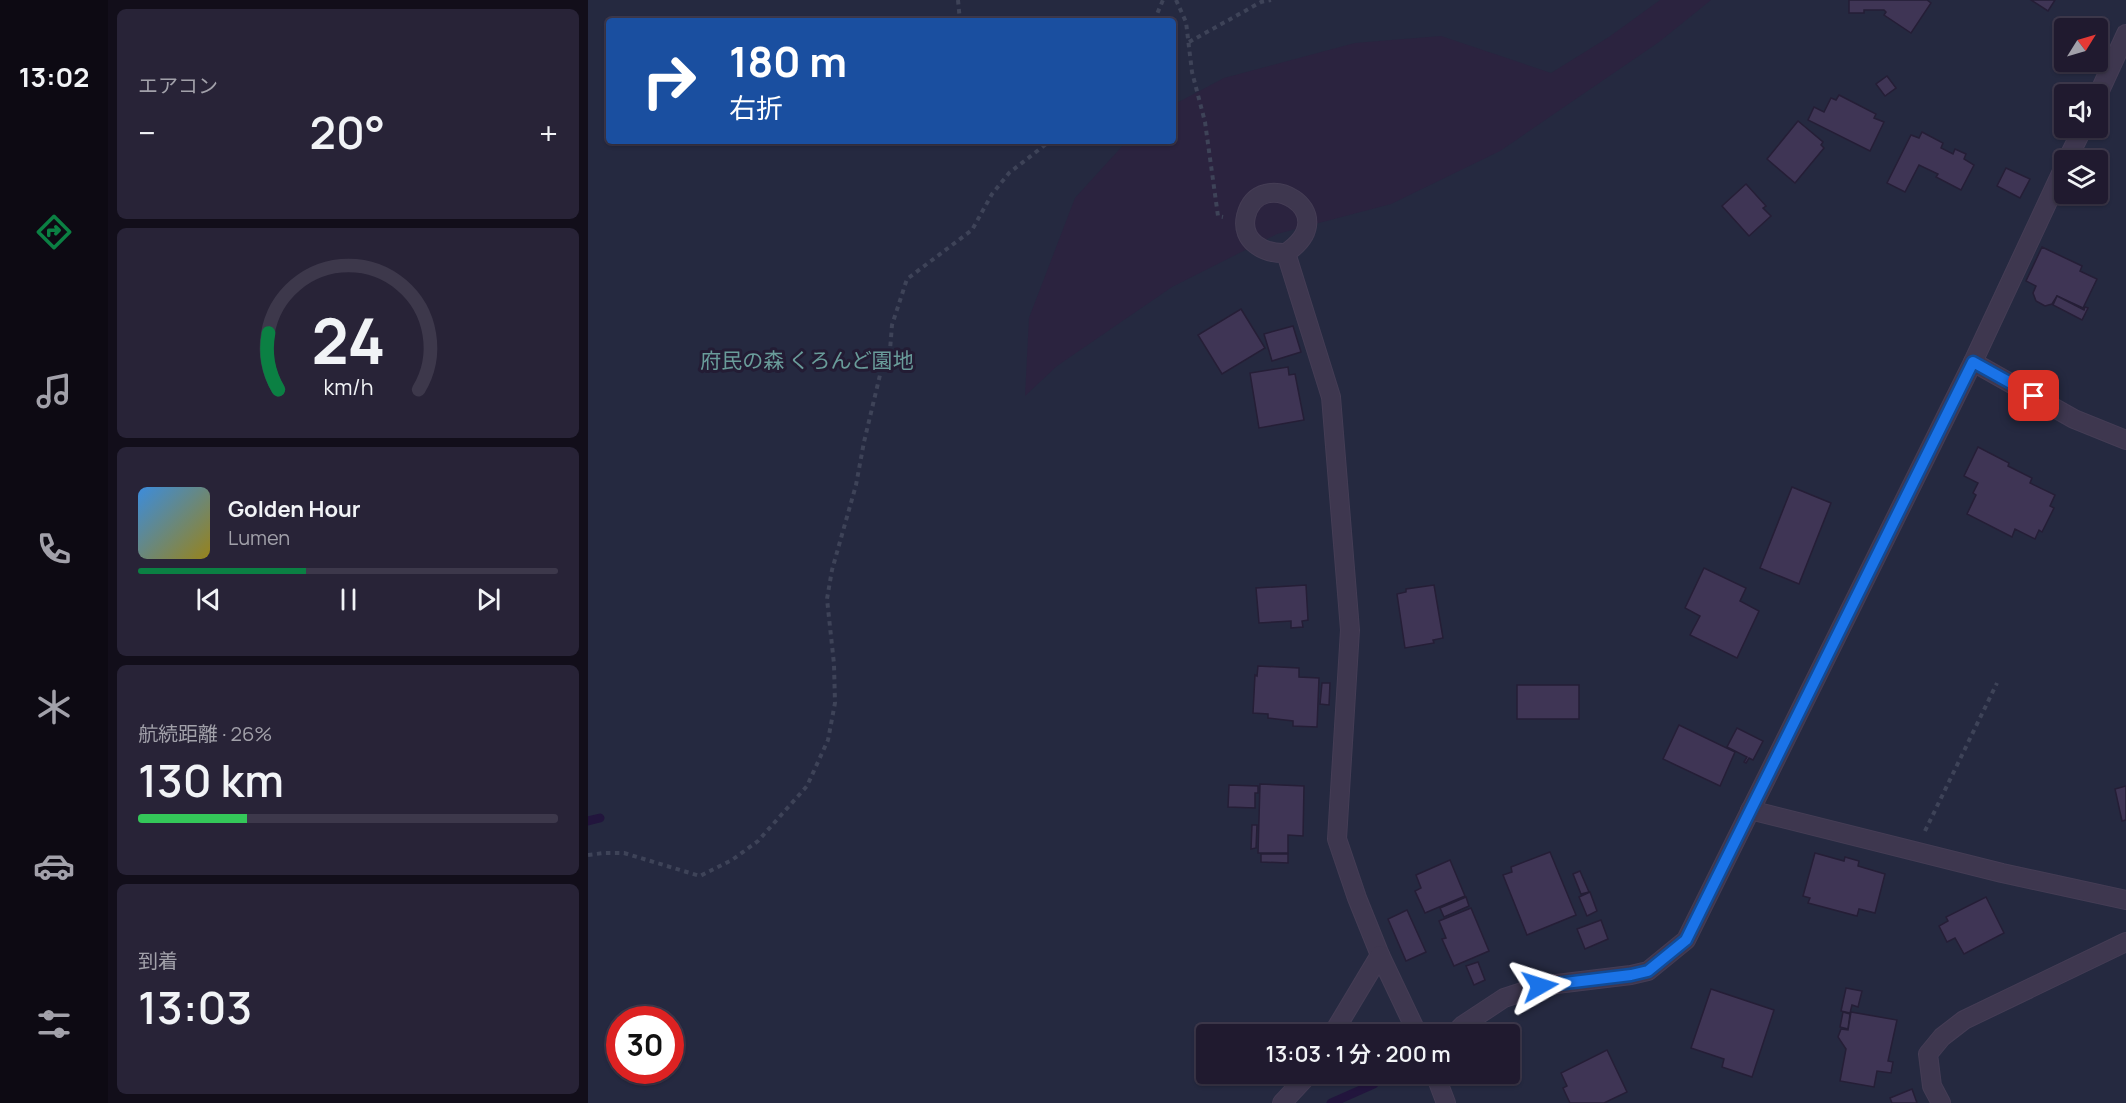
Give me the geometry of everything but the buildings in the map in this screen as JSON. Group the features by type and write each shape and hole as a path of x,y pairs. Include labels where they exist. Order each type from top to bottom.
{"street":[{"path":"2103,84 2126,34"},
{"path":"1465,1024 1504,998 1540,986 1648,971 1686,940 1973,362 2054,188"},
{"path":"1278,192 1291,196 1302,204 1307,218 1307,232 1300,244 1286,253 1263,250 1246,232 1245,219 1252,203 1264,194 1278,192"},
{"path":"1286,253 1331,397 1350,630 1337,839 1380,955 1413,1024"},
{"path":"1973,362 2074,419 2126,440"},
{"path":"1750,810 2045,883 2126,900"},
{"path":"1941,1103 1932,1086 1928,1054 1942,1037 1964,1020 2126,942"},
{"path":"1339,1024 1380,955"},
{"path":"1282,1103 1300,1084"},
{"path":"1439,1084 1446,1103"}],"path":[{"path":"958,0 960,18"},
{"path":"1155,18 1163,0"},
{"path":"1176,0 1186,22 1192,72 1205,122 1218,216 1245,219"},
{"path":"1189,42 1261,2 1271,0"},
{"path":"588,855 624,854 700,876 732,860 758,841 807,786 828,740 836,703 827,599 832,570 856,484 880,375 890,350 892,325 907,279 972,230 992,194 1009,173 1046,144"},
{"path":"1912,850 1929,824 1997,683"}],"green space":[{"name":"府民の森 くろんど園地","path":"588,0 1660,0 1609,37 1551,73 1441,36 1355,43 1224,78 1176,103 1176,18 606,18 606,144 1124,144 1075,198 1029,318 1025,396 1057,366 1172,287 1277,234 1391,204 1500,151 1659,42 1711,0 2126,0 2126,1103 588,1103"}],"waterway":[{"path":"588,821 600,818"},
{"path":"1331,1103 1374,1084"}],"route":[{"path":"1540,986 1648,971 1686,940 1973,362 2034,396"}]}
